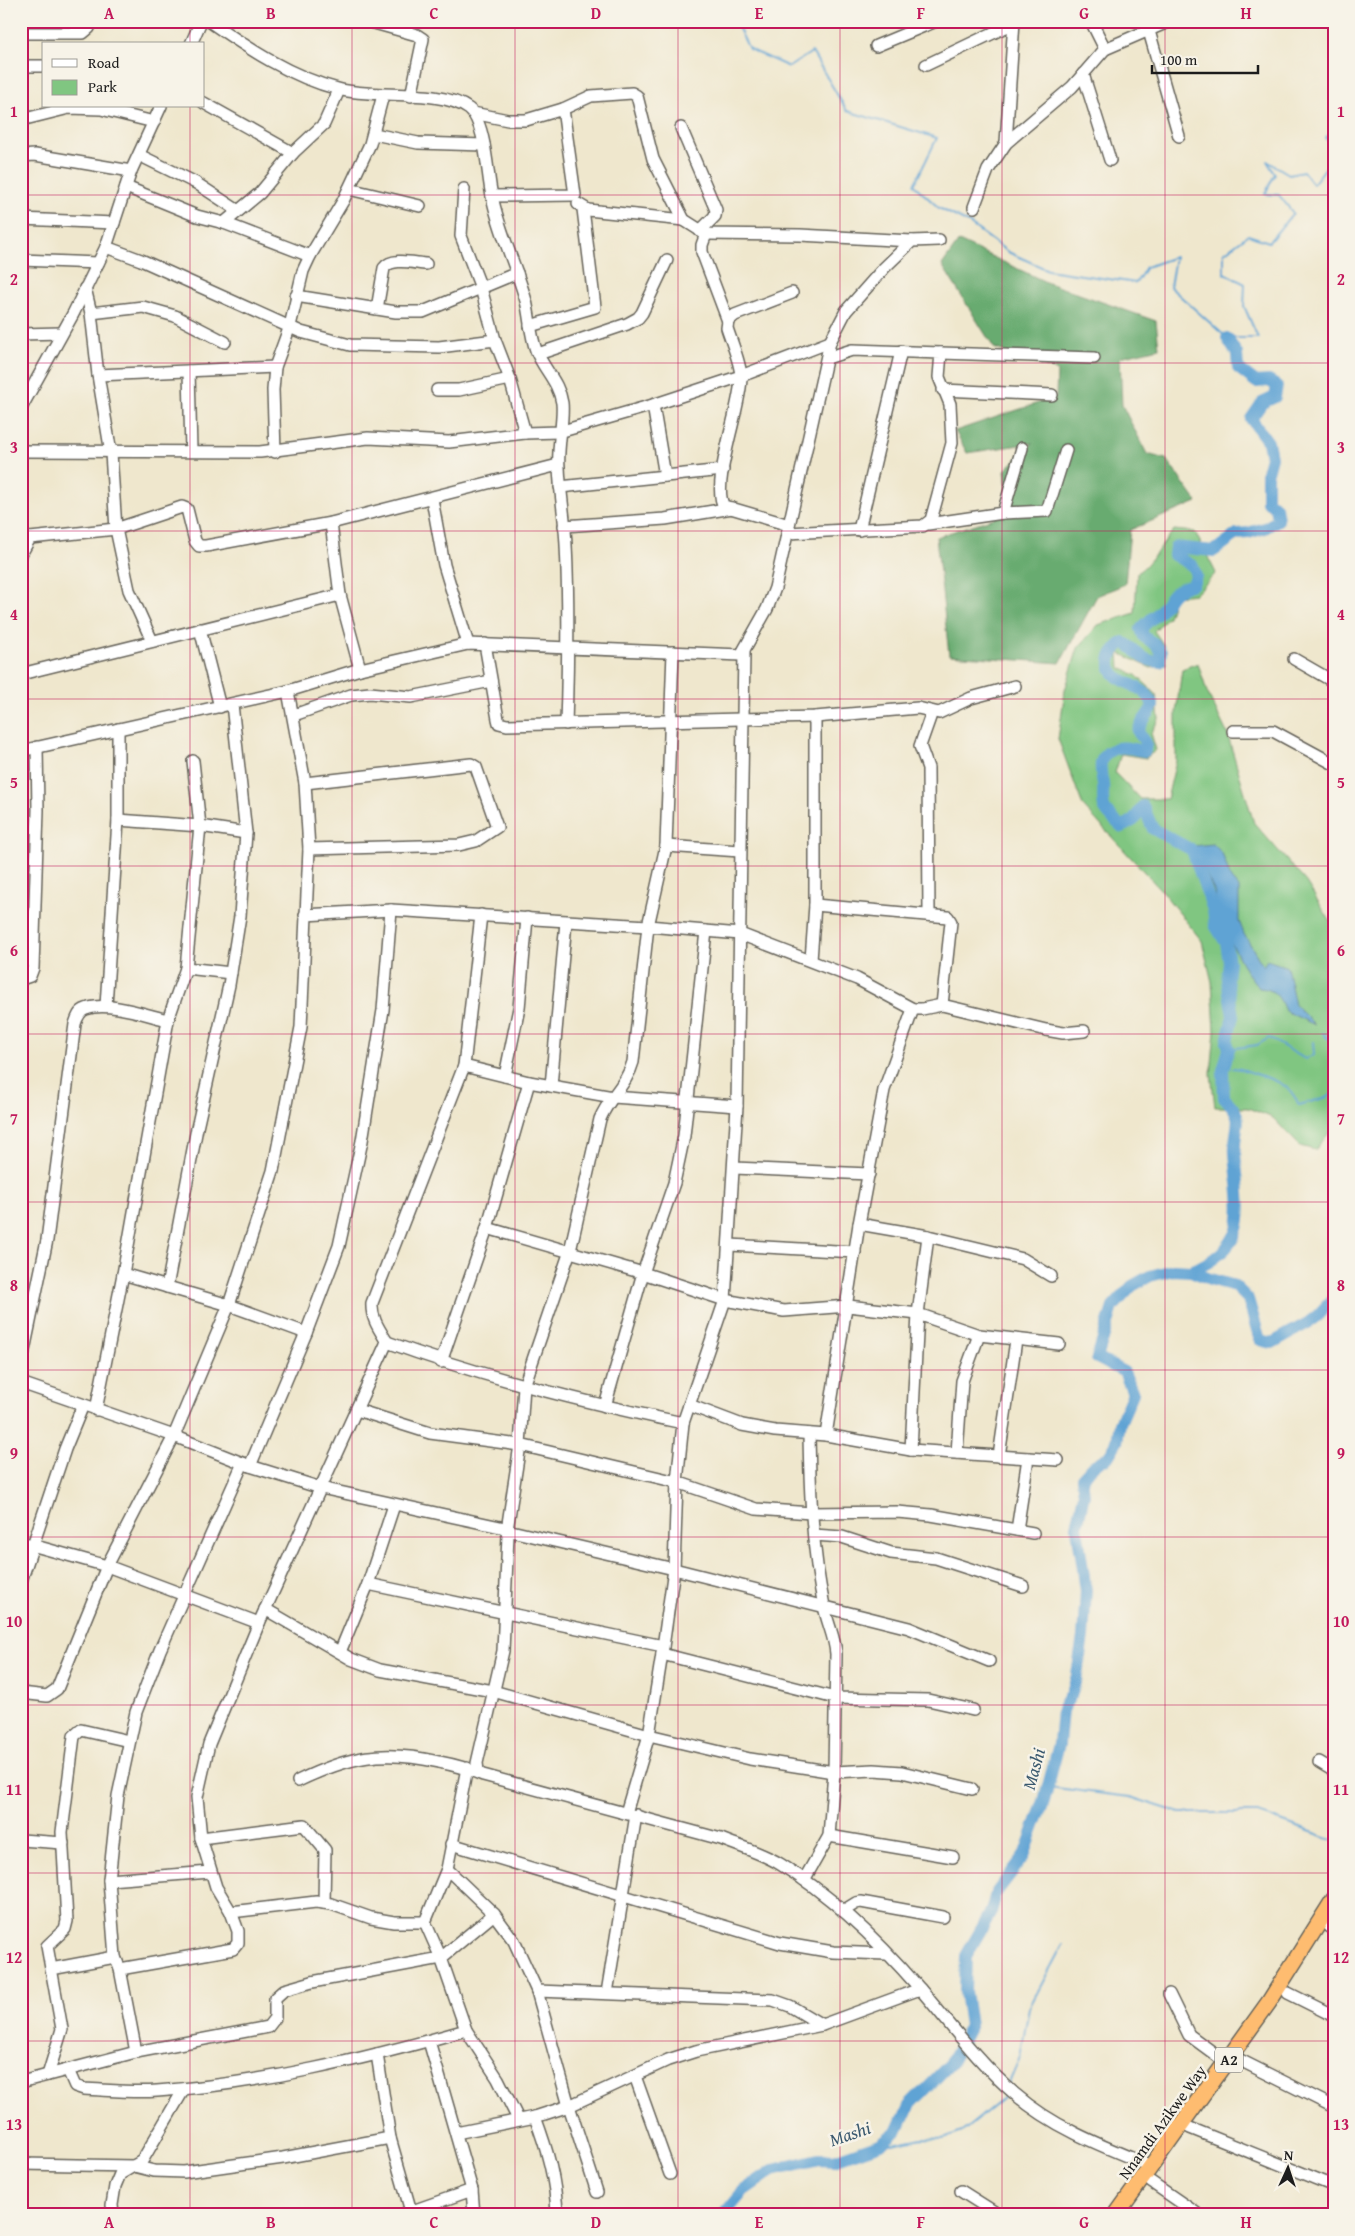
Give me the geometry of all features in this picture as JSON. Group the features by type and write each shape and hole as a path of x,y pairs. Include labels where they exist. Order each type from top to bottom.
{"highway":[{"name":"Nnamdi Azikwe Way","path":"1126,2215 1190,2128 1334,1899"},
{"name":"Nnamdi Azikwe Way","path":"1116,2215 1152,2166 1288,1993 1332,1925"}],"street":[{"path":"21,33 83,33 89,28 90,21"},
{"path":"192,42 202,21"},
{"path":"209,21 245,47 300,76 339,90 456,102 473,113 508,120 526,120 563,109 591,96 632,93 637,96 653,159 684,220"},
{"path":"367,21 417,35 423,39 411,96"},
{"path":"876,46 918,24 936,21"},
{"path":"1091,21 1105,49"},
{"path":"974,207 988,170 1006,143 1072,87 1105,49 1170,21"},
{"path":"926,65 1014,22 1006,143"},
{"path":"1149,31 1179,136"},
{"path":"21,66 42,66"},
{"path":"1083,74 1110,160"},
{"path":"224,224 237,210 260,193 293,153 324,124 339,90"},
{"path":"275,452 273,390 275,367 290,326 296,296 310,256 349,189 374,134 383,95"},
{"path":"205,105 293,153"},
{"path":"21,120 65,108"},
{"path":"101,108 154,122"},
{"path":"21,408 62,334 106,246 131,171 160,108"},
{"path":"563,109 575,195 578,205 583,209 684,220 703,232 912,241 938,240"},
{"path":"473,113 478,121 484,145 499,226 526,302 538,354 561,394 563,407 559,432 558,465 564,526 568,647 566,724"},
{"path":"681,128 716,210 715,216 703,232 702,252 728,321 727,328 742,376 723,470 721,500 724,506 788,529 859,530 923,526 1004,514 1047,511 1066,450"},
{"path":"374,134 418,143 484,145"},
{"path":"21,156 34,155 131,171"},
{"path":"139,155 196,183 237,210"},
{"path":"126,187 197,216 310,256"},
{"path":"349,189 420,206"},
{"path":"464,189 461,236 481,288 495,340 510,379 525,432"},
{"path":"492,196 575,195"},
{"path":"530,326 592,309 595,306 583,209"},
{"path":"21,219 114,223"},
{"path":"607,1992 622,1894 631,1814 648,1735 674,1569 677,1482 683,1423 725,1300 730,1245 736,1106 744,652 767,609 775,588 830,342 846,311 884,268 912,241"},
{"path":"106,246 300,332 350,346 439,347 495,340"},
{"path":"21,260 98,262"},
{"path":"538,354 627,324 638,318 666,260"},
{"path":"377,309 384,268 387,264 393,262 426,264"},
{"path":"296,296 377,309 423,312 517,273"},
{"path":"86,288 111,453 116,529 129,590 152,641"},
{"path":"728,321 735,315 792,292"},
{"path":"91,313 143,307 175,316 226,342"},
{"path":"21,334 62,334"},
{"path":"21,451 111,453 191,451 275,452 368,438 450,442 525,432 559,432 653,405 742,376 830,342"},
{"path":"827,358 852,350 1094,358"},
{"path":"859,530 901,351"},
{"path":"928,524 932,520 952,443 950,404 939,378 941,353"},
{"path":"98,375 275,367"},
{"path":"189,371 191,451"},
{"path":"437,390 459,390 510,379"},
{"path":"943,390 1052,395"},
{"path":"653,405 665,476"},
{"path":"1004,514 1022,448"},
{"path":"21,554 25,538 116,529 182,506 187,509 195,542 199,546 219,544 331,523 432,499 558,465"},
{"path":"560,487 723,470"},
{"path":"432,499 444,565 468,644"},
{"path":"564,526 665,519 732,508"},
{"path":"331,523 340,595 360,669"},
{"path":"21,674 340,595"},
{"path":"200,629 220,707"},
{"path":"21,751 288,692 360,669 468,644 738,655 744,652"},
{"path":"485,644 499,723 507,725 815,717 918,708 939,713 958,703 1015,686"},
{"path":"518,2119 493,2070 466,2030 441,1958 425,1922 448,1868 451,1844 472,1770 477,1763 503,1651 506,1613 507,1530 520,1445 524,1386 570,1251 600,1119 613,1097 630,1075 633,1062 648,926 666,846 673,652"},
{"path":"1294,659 1334,682"},
{"path":"294,715 351,695 370,693 411,697 491,681"},
{"path":"21,1693 47,1696 56,1689 107,1566 174,1436 229,1305 273,1171 301,1027 308,849 305,783 294,715 288,692"},
{"path":"167,1287 197,1128 231,973 240,916 246,833 232,704"},
{"path":"929,915 928,768 920,746 932,712"},
{"path":"812,960 815,905 815,717"},
{"path":"106,1006 118,820 118,729"},
{"path":"1233,730 1273,731 1334,764"},
{"path":"21,979 30,976 33,968 38,810 37,747"},
{"path":"96,1410 123,1274 168,1020 186,968 200,826 193,760"},
{"path":"305,783 471,764 476,767 497,827 476,841 459,845 308,849"},
{"path":"118,820 200,826 246,833"},
{"path":"666,846 740,850"},
{"path":"815,905 948,917 951,922 942,1005"},
{"path":"305,915 391,910 648,926 740,934 812,960 857,979 913,1009 942,1005 1046,1030 1063,1033 1084,1031"},
{"path":"136,2052 120,1969 115,1957 109,1880 118,1796 129,1741 136,1712 183,1595 306,1333 339,1246 362,1141 383,1010 391,910"},
{"path":"481,915 464,1066 372,1303 372,1312 376,1323 386,1342 441,1362 524,1386 683,1423"},
{"path":"506,1076 519,1008 527,918"},
{"path":"551,1086 566,922"},
{"path":"605,1406 644,1273 674,1183 684,1136 706,931"},
{"path":"186,968 231,973"},
{"path":"21,1365 47,1240 75,1024 79,1014 85,1009 106,1006 168,1020"},
{"path":"826,1435 848,1306 859,1224 884,1090 913,1009"},
{"path":"464,1066 529,1082 613,1097 736,1106"},
{"path":"441,1362 487,1228 529,1082"},
{"path":"734,1168 868,1174"},
{"path":"859,1224 928,1236 1023,1259 1051,1276"},
{"path":"487,1228 644,1273 725,1300 784,1311 848,1306 918,1314 979,1335 1059,1344"},
{"path":"911,1450 918,1314 928,1236"},
{"path":"730,1245 855,1252"},
{"path":"123,1274 229,1305 306,1333"},
{"path":"957,1454 962,1381 979,1335"},
{"path":"999,1456 1016,1340"},
{"path":"120,1969 233,1950 238,1943 238,1931 231,1912 216,1887 210,1872 201,1838 197,1797 209,1744 265,1609 357,1410 386,1342"},
{"path":"21,1383 174,1436 246,1464 321,1488 674,1569 909,1628 990,1661"},
{"path":"21,1581 27,1544 83,1405"},
{"path":"689,1405 742,1425 826,1435 911,1450 1058,1460"},
{"path":"357,1410 430,1433 520,1445 677,1482 756,1509 811,1513 897,1512 1034,1532"},
{"path":"804,1880 829,1836 834,1772 836,1642 824,1607 811,1513 809,1434"},
{"path":"1017,1530 1028,1458"},
{"path":"340,1652 368,1584 394,1505"},
{"path":"814,1535 842,1537 891,1553 936,1558 1022,1586"},
{"path":"27,1544 107,1566 259,1623"},
{"path":"368,1584 506,1613 662,1650 835,1698 928,1700 973,1710"},
{"path":"265,1609 350,1659 380,1670 493,1691 648,1735 750,1759 834,1772 874,1770 902,1772 972,1789"},
{"path":"48,2075 62,2028 47,1946 65,1929 67,1921 62,1832 74,1736 81,1730 129,1741"},
{"path":"298,1781 329,1766 377,1755 416,1757 472,1770 483,1775 631,1814 721,1839 751,1850 779,1864 804,1880 843,1911 920,1989 959,2035 1016,2096 1088,2140 1152,2166"},
{"path":"1319,1762 1334,1771"},
{"path":"201,1838 304,1825 325,1850 324,1903"},
{"path":"829,1836 953,1857"},
{"path":"21,1840 63,1843"},
{"path":"451,1844 780,1943 833,1952 886,1954"},
{"path":"448,1868 494,1914 514,1941 537,1991 569,2106 597,2192"},
{"path":"109,1880 210,1872"},
{"path":"231,1912 316,1902 371,1918 394,1922 425,1922"},
{"path":"843,1911 861,1902 943,1917"},
{"path":"21,2082 136,2052 268,2027 275,2018 275,1998 284,1990 312,1982 441,1958 494,1914"},
{"path":"51,1969 115,1957"},
{"path":"456,2133 535,2117 569,2106 668,2060 822,2024 920,1989"},
{"path":"537,1991 607,1992 773,2000 790,2006 822,2024"},
{"path":"1288,1993 1334,2016"},
{"path":"1169,1994 1189,2035 1233,2062 1334,2107"},
{"path":"68,2070 75,2086 84,2089 155,2092 241,2083 377,2054 466,2030"},
{"path":"429,2041 472,2190 474,2215"},
{"path":"377,2054 390,2138 412,2213"},
{"path":"635,2076 670,2174"},
{"path":"113,2215 112,2205 115,2186 120,2174 142,2162 184,2088"},
{"path":"535,2117 549,2155 556,2192 557,2215"},
{"path":"1190,2128 1334,2186"},
{"path":"21,2164 134,2166 154,2171 184,2172 284,2158 390,2138"},
{"path":"1151,2182 1199,2215"},
{"path":"401,2215 412,2213 472,2190"},
{"path":"961,2191 999,2215"}],"green space":[{"path":"959,241 1048,283 1156,321 1159,348 1120,357 1122,405 1147,454 1166,459 1197,502 1130,530 1125,584 1097,596 1060,663 949,655 936,537 1009,513 1005,470 1033,443 967,453 955,431 1056,397 1057,371 994,348 942,265"},
{"path":"1174,530 1195,532 1216,573 1196,594 1175,596 1168,617 1154,631 1163,644 1166,664 1151,668 1119,653 1120,668 1136,675 1156,694 1159,719 1151,733 1156,750 1146,758 1121,754 1115,773 1140,799 1167,799 1176,761 1176,713 1182,669 1198,663 1207,692 1227,733 1254,823 1306,882 1334,927 1334,1127 1315,1150 1300,1146 1273,1118 1248,1108 1215,1107 1211,1074 1215,1031 1212,982 1202,941 1160,889 1083,806 1058,739 1065,690 1078,648 1098,625 1135,613 1137,573 1152,558"}],"water":[{"path":"1213,844 1222,853 1231,879 1239,888 1239,921 1244,934 1263,966 1267,960 1287,967 1295,1005 1315,1025 1285,1011 1276,994 1259,988 1246,971 1228,937 1217,924 1214,891 1193,846"}],"waterway":[{"path":"735,21 749,49 789,67 812,52 847,111 937,138 914,185 939,208 970,224 1008,252 1048,270 1136,283 1146,267 1175,257 1170,287 1227,338 1258,338 1244,306 1245,284 1224,273 1224,253 1248,235 1269,242 1293,213 1279,195 1265,194 1275,174 1267,161 1289,174 1303,171 1313,184 1334,157"},
{"path":"1334,131 1325,138 1334,146"},
{"path":"1191,1271 1211,1260 1225,1249 1234,1236 1240,1207 1235,1153 1238,1118 1236,1112 1224,1098 1223,1070 1229,1049 1227,1042 1233,1016 1227,980 1229,962 1226,943 1215,925 1213,910 1192,850 1153,829 1143,806 1134,820 1122,827 1109,815 1105,810 1103,801 1101,763 1105,755 1117,748 1145,751 1146,743 1138,732 1140,725 1153,706 1152,703 1143,691 1120,679 1112,671 1110,661 1114,652 1123,642 1148,660 1160,662 1161,652 1155,644 1144,637 1141,629 1164,607 1175,592 1193,584 1196,576 1193,566 1174,555 1175,547 1214,551 1237,534 1265,528 1278,520 1276,507 1267,502 1267,472 1271,457 1268,442 1251,419 1262,403 1275,397 1277,386 1269,381 1256,382 1238,368 1237,354 1227,338"},
{"path":"1323,1033 1334,1046"},
{"path":"1229,1049 1257,1045 1269,1038 1305,1059 1314,1054 1313,1042"},
{"path":"1232,1068 1270,1078 1282,1084 1291,1092 1299,1105 1328,1097 1334,1093"},
{"name":"Mashi","path":"723,2215 743,2191 773,2170 819,2159 834,2160 880,2144 898,2130 909,2106 950,2064 970,2026 965,1992 966,1956 991,1912 996,1893 1024,1856 1044,1801 1059,1744 1062,1710 1072,1693 1077,1675 1083,1637 1086,1591 1077,1527 1084,1494 1082,1478 1093,1466 1108,1457 1117,1442 1120,1423 1133,1393 1124,1372 1097,1358 1113,1307 1132,1286 1150,1276 1173,1270 1191,1271 1235,1286 1248,1299 1260,1340 1272,1343 1313,1320 1334,1298"},
{"path":"1048,1787 1130,1797 1180,1813 1258,1813 1334,1840"},
{"path":"1009,2083 1020,2057 1029,2008 1063,1944"},
{"path":"880,2144 892,2144 922,2138 944,2139 962,2132 1002,2099 1005,2092"}]}
